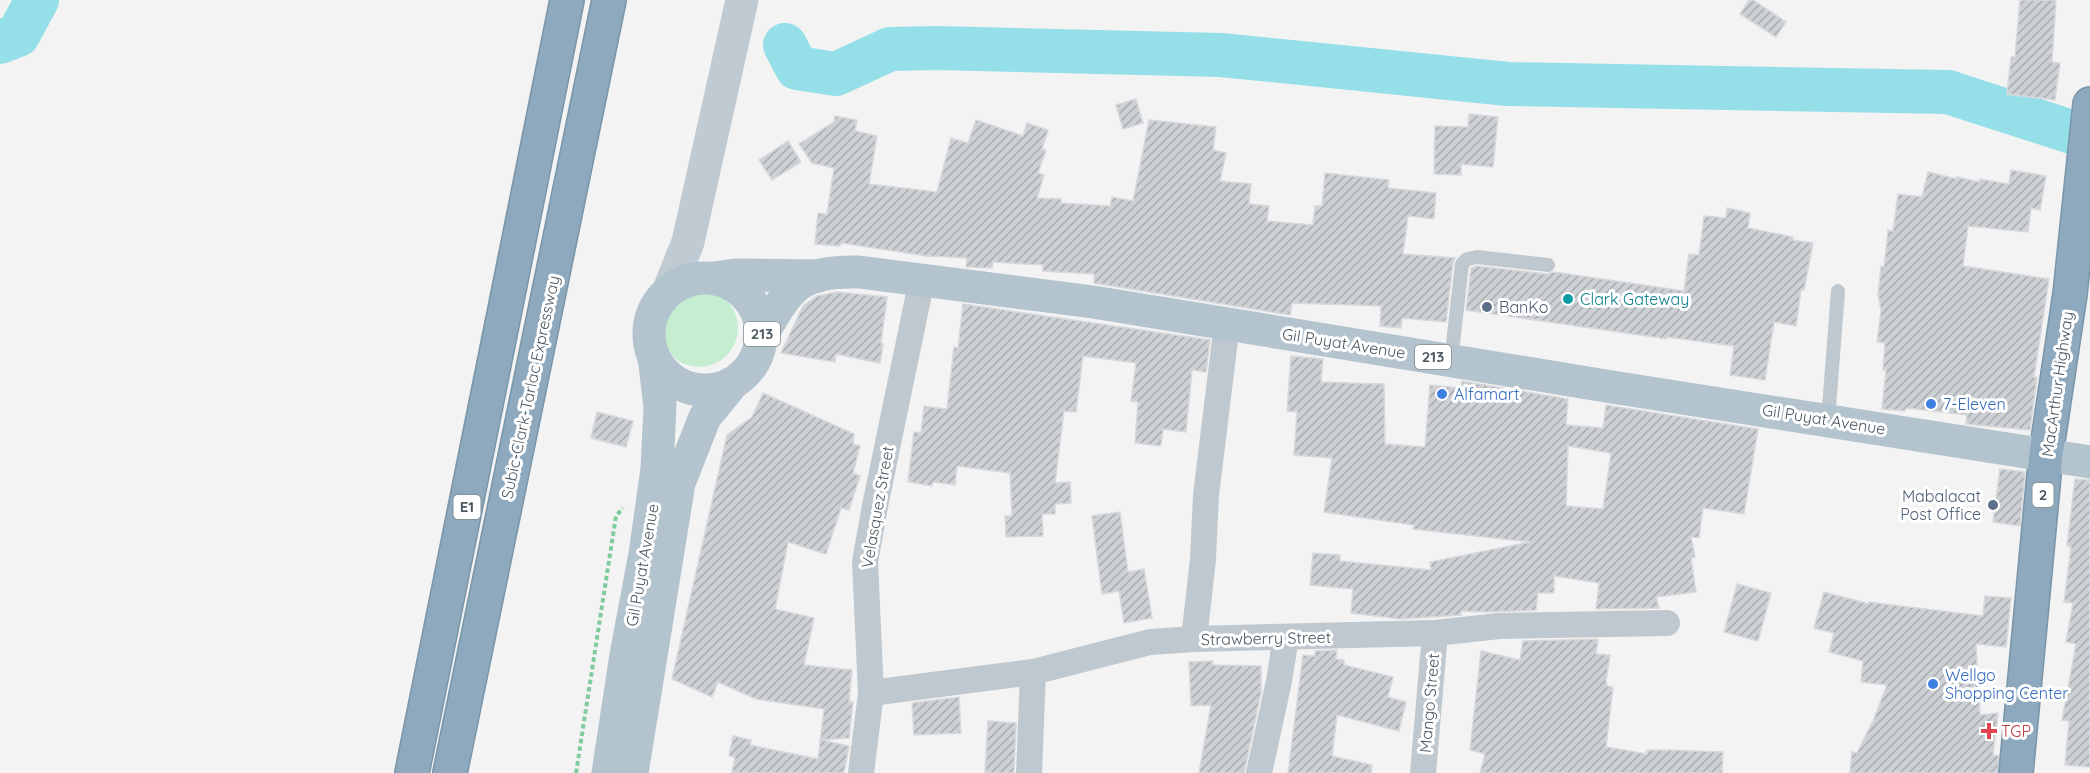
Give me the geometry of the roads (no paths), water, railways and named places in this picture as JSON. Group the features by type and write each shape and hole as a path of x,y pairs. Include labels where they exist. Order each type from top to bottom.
{"highway":[{"name":"E1","path":"412,773 476,467 567,0"},
{"name":"Subic-Clark-Tarlac Expressway","path":"450,773 609,0"},
{"name":"MacArthur Highway","path":"2016,773 2046,454 2080,295 2078,218 2090,104"}],"main road":[{"name":"Gil Puyat Avenue","path":"762,334 782,300 805,279 842,272 859,272 1093,302 2046,454"},
{"name":"Gil Puyat Avenue","path":"705,278 735,275 818,276"},
{"name":"213","path":"668,292 688,281 705,278 734,286 743,293 757,312 762,334 757,358 751,368 734,383"},
{"path":"668,292 654,311 650,322 650,345 654,357 667,376 688,388 699,390 711,390 734,383"},
{"name":"Gil Puyat Avenue","path":"608,773 657,469 660,406 654,357"},
{"name":"Gil Puyat Avenue","path":"632,773 679,483 705,417 734,383"},
{"name":"213","path":"2046,454 2090,462"}],"street":[{"path":"668,292 689,232 742,0"},
{"path":"689,232 705,278"},
{"name":"Velasquez Street","path":"861,773 871,693 865,562 874,507 922,279"},
{"path":"1194,639 1203,559 1206,495 1227,324"},
{"name":"Strawberry Street","path":"871,693 1033,672 1150,642 1435,633 1499,626 1667,623"},
{"name":"Mango Street","path":"1423,773 1435,633"},
{"path":"1259,773 1286,637"},
{"path":"1029,773 1033,672"}],"lane":[{"path":"1451,360 1462,264 1467,259 1477,257 1548,265"},
{"path":"1828,420 1838,291"}],"waterway":[{"path":"0,42 18,35 37,0"},
{"path":"785,45 797,68 836,74 890,49 937,48 1221,55 1508,84 1948,92 2090,138"}],"place":[{"name":"Clark Gateway","path":"1568,299"},
{"name":"BanKo","path":"1487,307"},
{"name":"Alfamart","path":"1442,394"},
{"name":"7-Eleven","path":"1931,404"},
{"name":"Mabalacat Post Office","path":"1993,505"},
{"name":"Wellgo Shopping Center","path":"1933,684"},
{"name":"TGP","path":"1989,731"}]}
